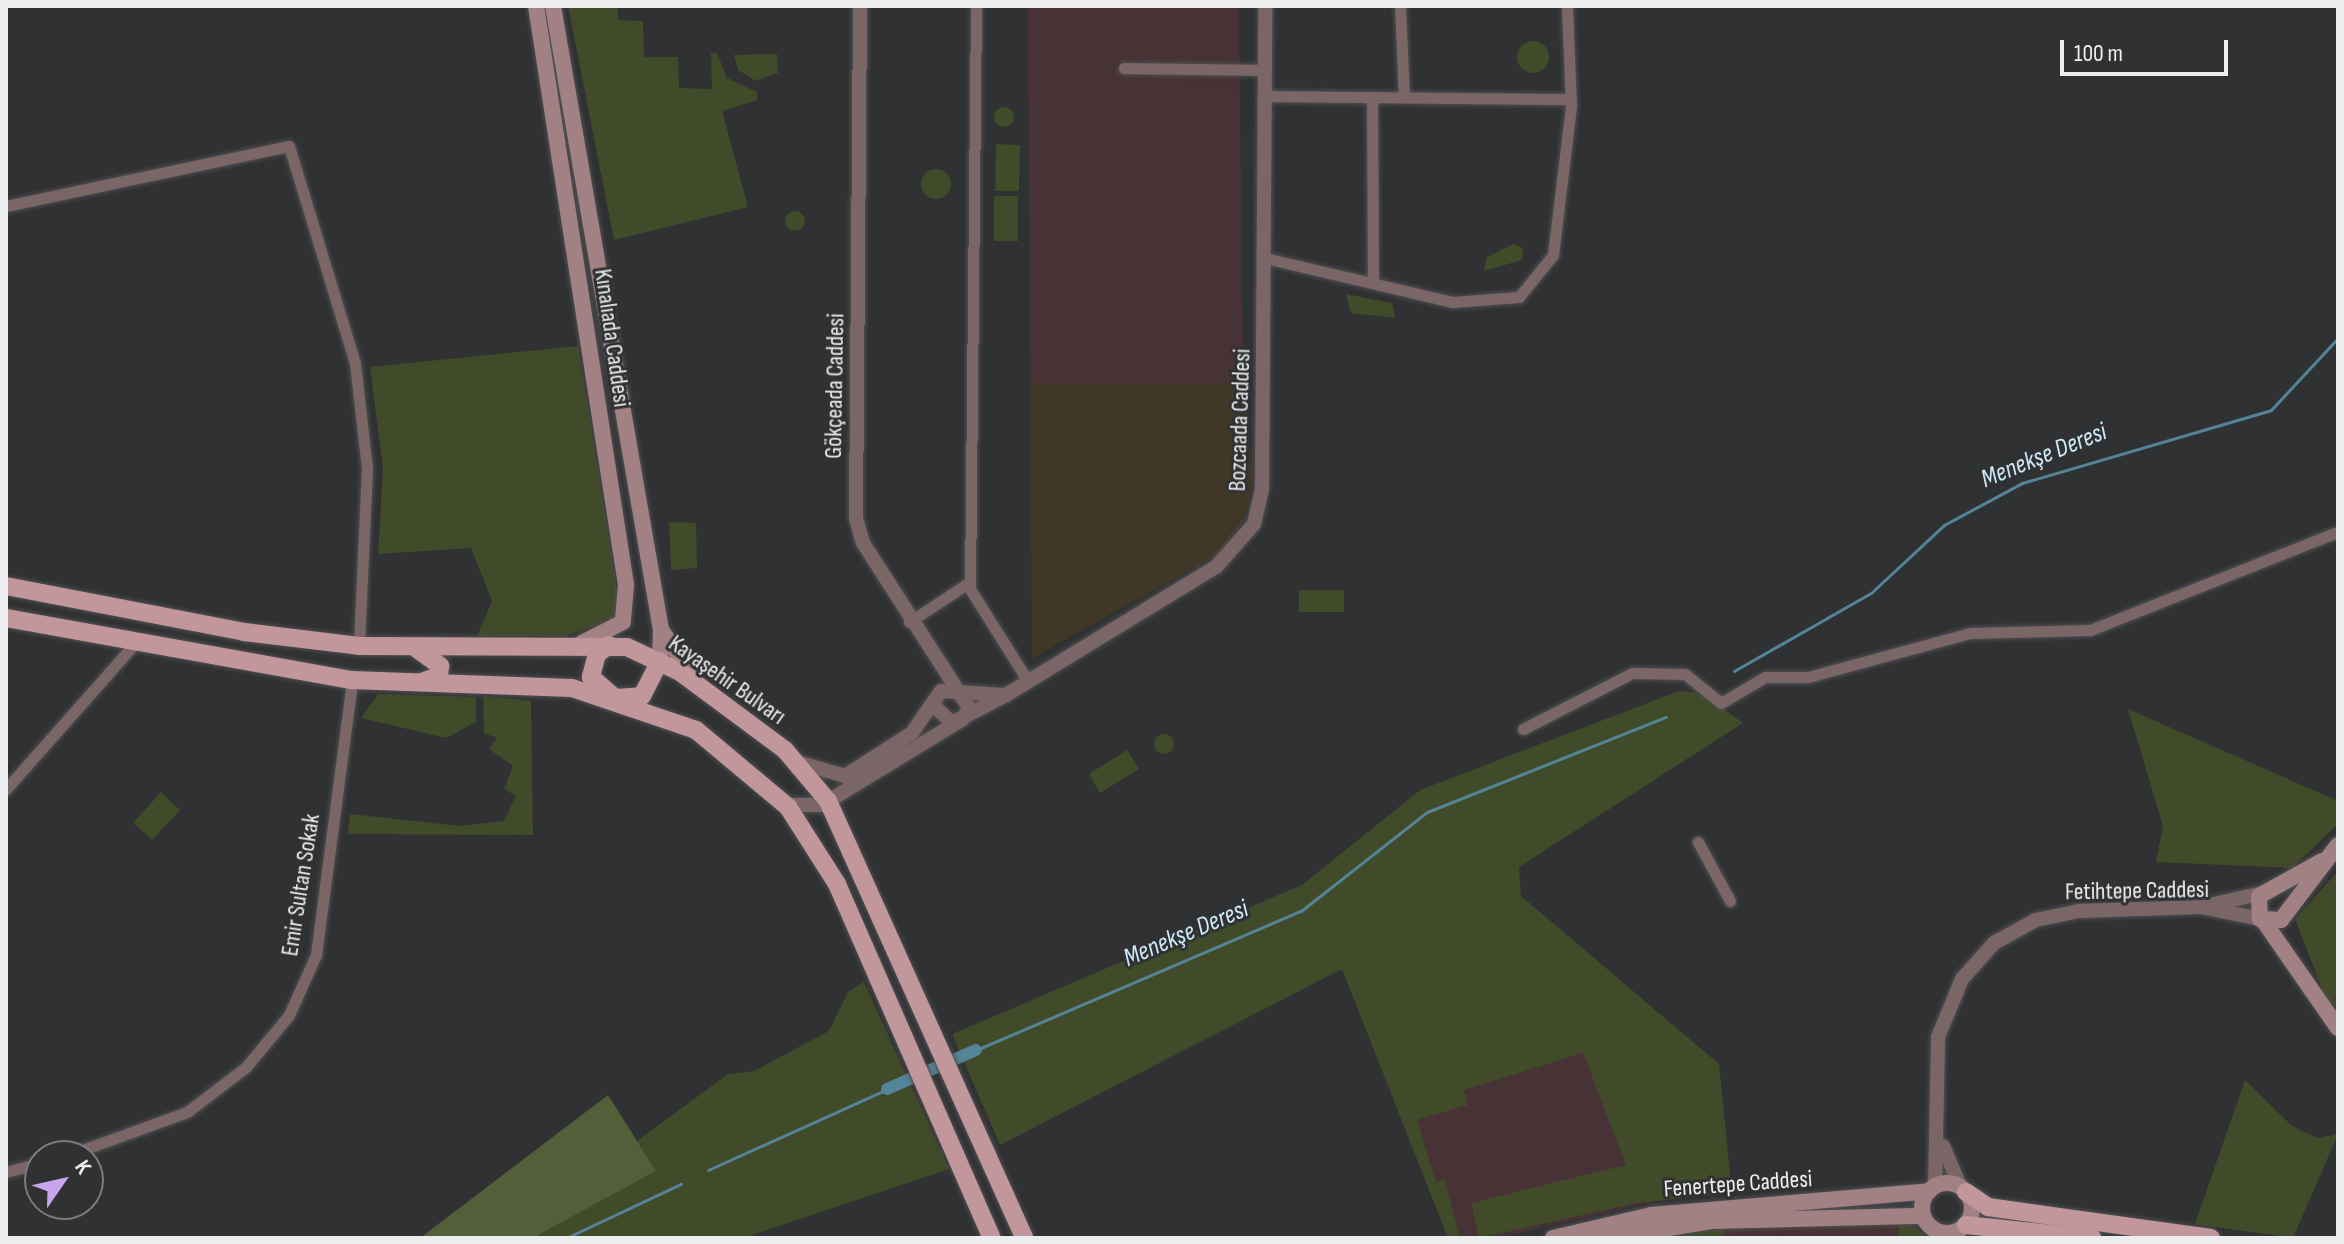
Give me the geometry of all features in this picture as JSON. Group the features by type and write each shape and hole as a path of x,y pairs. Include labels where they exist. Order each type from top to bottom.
{"main road":[{"name":"Kınalıada Caddesi","path":"536,6 626,585 623,622"},
{"name":"Kınalıada Caddesi","path":"553,6 661,630 660,661"},
{"name":"Kayaşehir Bulvarı","path":"6,586 244,632 359,646 609,645 660,661 703,688 800,763 828,801 870,885 1024,1238"},
{"path":"6,618 352,680 544,686 615,698 696,730 786,805 857,929 992,1238"},
{"path":"574,645 596,641 623,622"},
{"path":"623,622 591,677 615,698 642,696 660,661"},
{"path":"661,630 703,688"},
{"path":"238,661 228,642 244,632"},
{"path":"411,684 441,671 413,647"},
{"path":"2262,921 2286,914 2322,861 2338,845"},
{"path":"2322,861 2265,892 2254,905 2262,921 2338,1028"},
{"path":"2265,892 2283,895 2293,964"},
{"path":"1932,1188 1932,1228"},
{"name":"Fenertepe Caddesi","path":"1553,1238 1651,1215 1932,1188 1963,1189"},
{"path":"1963,1189 1972,1205 1961,1231 2211,1238"},
{"path":"1963,1189 1988,1207 2098,1234"},
{"name":"Fenertepe Caddesi","path":"1606,1238 1712,1221 1961,1231"}],"street":[{"name":"Gökçeada Caddesi","path":"860,6 856,518 863,543 909,622 957,689"},
{"path":"976,6 970,582 1028,681"},
{"name":"Bozcaada Caddesi","path":"828,801 1216,567 1246,539 1262,490 1265,6"},
{"path":"1400,6 1404,97"},
{"path":"1265,258 1453,302 1493,303 1519,297 1542,278 1553,255 1571,99 1567,6"},
{"path":"1124,68 1265,70"},
{"path":"1266,96 1571,99"},
{"path":"1372,97 1373,283"},
{"path":"6,206 289,146 355,363 367,468 359,646"},
{"path":"1523,729 1632,673 1685,674 1721,703 1765,677 1808,677 1970,633 2090,630 2338,532"},
{"path":"909,622 970,582"},
{"path":"6,789 135,643"},
{"name":"Emir Sultan Sokak","path":"104,1142 187,1112 246,1067 289,1015 316,955 352,680"},
{"path":"800,763 845,776 912,733 934,706 941,691 957,689 1006,695"},
{"path":"934,706 941,720 958,722 969,708 957,689"},
{"path":"842,827 847,788"},
{"path":"786,805 804,809 828,801"},
{"path":"1698,842 1730,901"},
{"path":"2201,907 2265,892"},
{"name":"Fetihtepe Caddesi","path":"1932,1188 1940,1138 1938,1037 1962,979 1994,943 2058,914 2201,907 2262,921"},
{"name":"Fetihtepe Caddesi","path":"1940,1138 1963,1189"}],"shaded area":[{"path":"1028,6 1239,6 1243,383 1030,383"},
{"path":"1030,383 1243,383 1253,480 1244,521 1221,553 1032,658"},
{"path":"1437,943 1657,1086 1666,1199 1498,1238 1448,1238 1366,973"},
{"path":"1898,1218 1899,1238 1724,1238 1723,1229"}],"green space":[{"path":"568,6 618,6 618,20 643,21 644,57 678,57 679,88 712,89 711,53 717,53 727,78 757,92 757,100 722,111 748,207 614,240"},
{"path":"1533,41 1545,45 1549,57 1545,69 1533,73 1521,69 1517,57 1521,45"},
{"path":"777,54 778,73 756,81 738,70 734,55"},
{"path":"1004,107 1011,110 1014,117 1011,124 1004,127 997,124 994,117 997,110"},
{"path":"996,144 1020,145 1019,191 995,191"},
{"path":"936,169 947,173 951,184 947,195 936,199 925,195 921,184 925,173"},
{"path":"994,196 1018,196 1018,241 994,241"},
{"path":"795,211 802,214 805,221 802,228 795,231 788,228 785,221 788,214"},
{"path":"1513,244 1523,248 1522,260 1484,271 1487,257"},
{"path":"1346,294 1392,303 1395,318 1351,313"},
{"path":"578,346 620,608 610,622 564,636 477,636 492,601 471,548 378,554 383,469 370,367"},
{"path":"669,522 696,523 697,568 671,570"},
{"path":"1299,590 1344,590 1344,612 1299,612"},
{"path":"1679,691 1701,693 1743,723 1519,867 1521,896 1719,1064 1732,1193 1637,1203 1479,1238 1471,1203 1626,1165 1583,1053 1464,1090 1468,1105 1417,1120 1436,1182 1445,1180 1460,1238 1448,1238 1342,969 1000,1145 952,1034 1302,885 1420,790"},
{"path":"378,694 476,697 476,722 446,738 361,718"},
{"path":"483,696 531,701 533,835 348,834 350,814 460,826 504,821 516,796 504,789 513,766 489,749 497,738 484,733"},
{"path":"2128,709 2338,801 2338,824 2292,868 2156,862 2163,826"},
{"path":"1164,734 1171,737 1174,744 1171,751 1164,754 1157,751 1154,744 1157,737"},
{"path":"1127,750 1139,769 1100,793 1089,774"},
{"path":"161,792 180,810 152,840 133,823"},
{"path":"2338,871 2338,1008 2326,999 2295,919"},
{"path":"864,982 949,1169 743,1238 533,1238 656,1171 637,1141 728,1074 754,1071 829,1031 848,992"},
{"path":"2245,1080 2292,1126 2317,1138 2338,1134 2293,1238 2195,1224"},
{"path":"608,1095 656,1171 533,1238 420,1238"},
{"path":"1898,1218 1911,1223 1928,1238 1899,1238"},
{"path":"1723,1229 1724,1238 1673,1238 1673,1233"}],"waterway":[{"name":"Menekşe Deresi","path":"1734,671 1871,593 1944,525 2022,483 2271,410 2338,338"},
{"name":"Menekşe Deresi","path":"976,1050 1301,911 1427,812 1666,717"},
{"name":"Menekşe Deresi","path":"887,1089 976,1050"},
{"name":"Menekşe Deresi","path":"708,1170 887,1089"},
{"name":"Menekşe Deresi","path":"566,1238 681,1184"}]}
